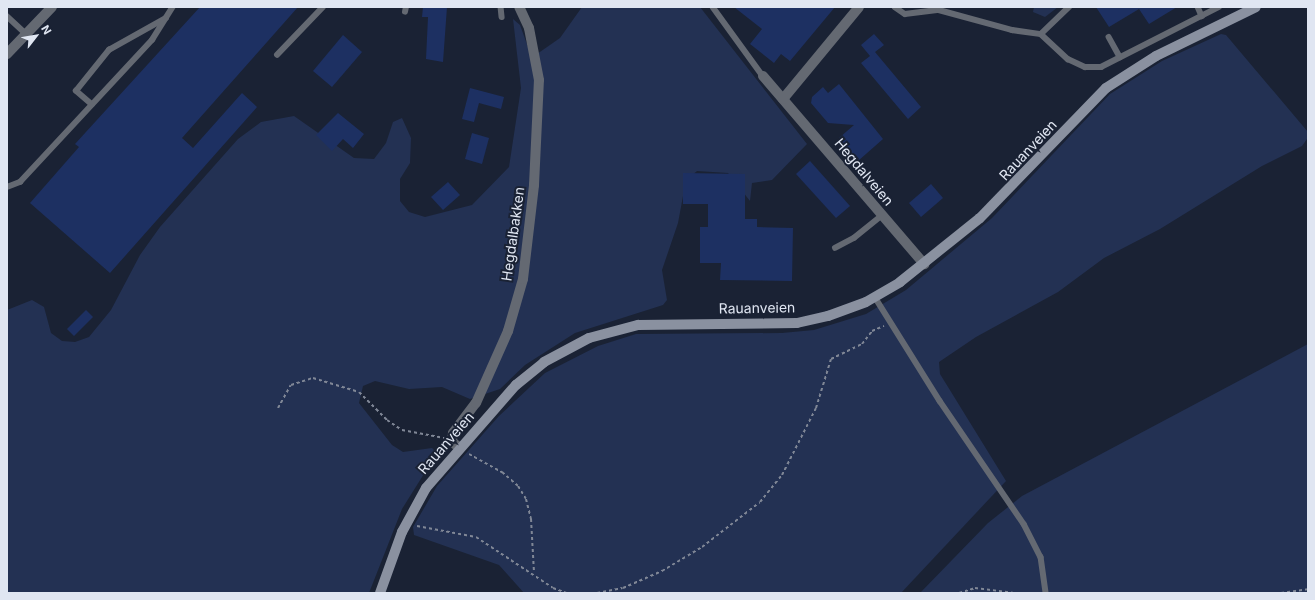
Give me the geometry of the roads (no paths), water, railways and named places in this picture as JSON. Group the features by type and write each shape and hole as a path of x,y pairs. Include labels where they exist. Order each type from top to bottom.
{"main road":[{"name":"Rauanveien","path":"380,593 406,523 426,488 456,445 532,371 589,338 652,323 797,323 842,312 875,298 924,264 1001,199 1106,88 1163,53 1256,7"}],"street":[{"path":"7,54 52,7"},
{"name":"Hegdalbakken","path":"456,445 456,426 476,403 508,331 523,279 534,185 539,80 528,28 519,7"},
{"path":"783,99 859,7"},
{"name":"Hegdalveien","path":"763,76 924,264"}],"lane":[{"path":"7,187 20,182 152,40 173,7"},
{"path":"277,54 323,7"},
{"path":"502,7 502,18"},
{"path":"713,7 763,76"},
{"path":"896,7 905,14 939,10 1012,30 1041,34 1068,59 1085,67 1101,66 1219,7"},
{"path":"1041,34 1069,7"},
{"path":"1198,7 1202,16"},
{"path":"7,16 26,34"},
{"path":"92,105 76,91 109,50 166,18"},
{"path":"1109,37 1120,57"},
{"path":"835,248 854,238 882,215"},
{"path":"875,298 889,324 1024,524 1041,557 1046,593"}]}
